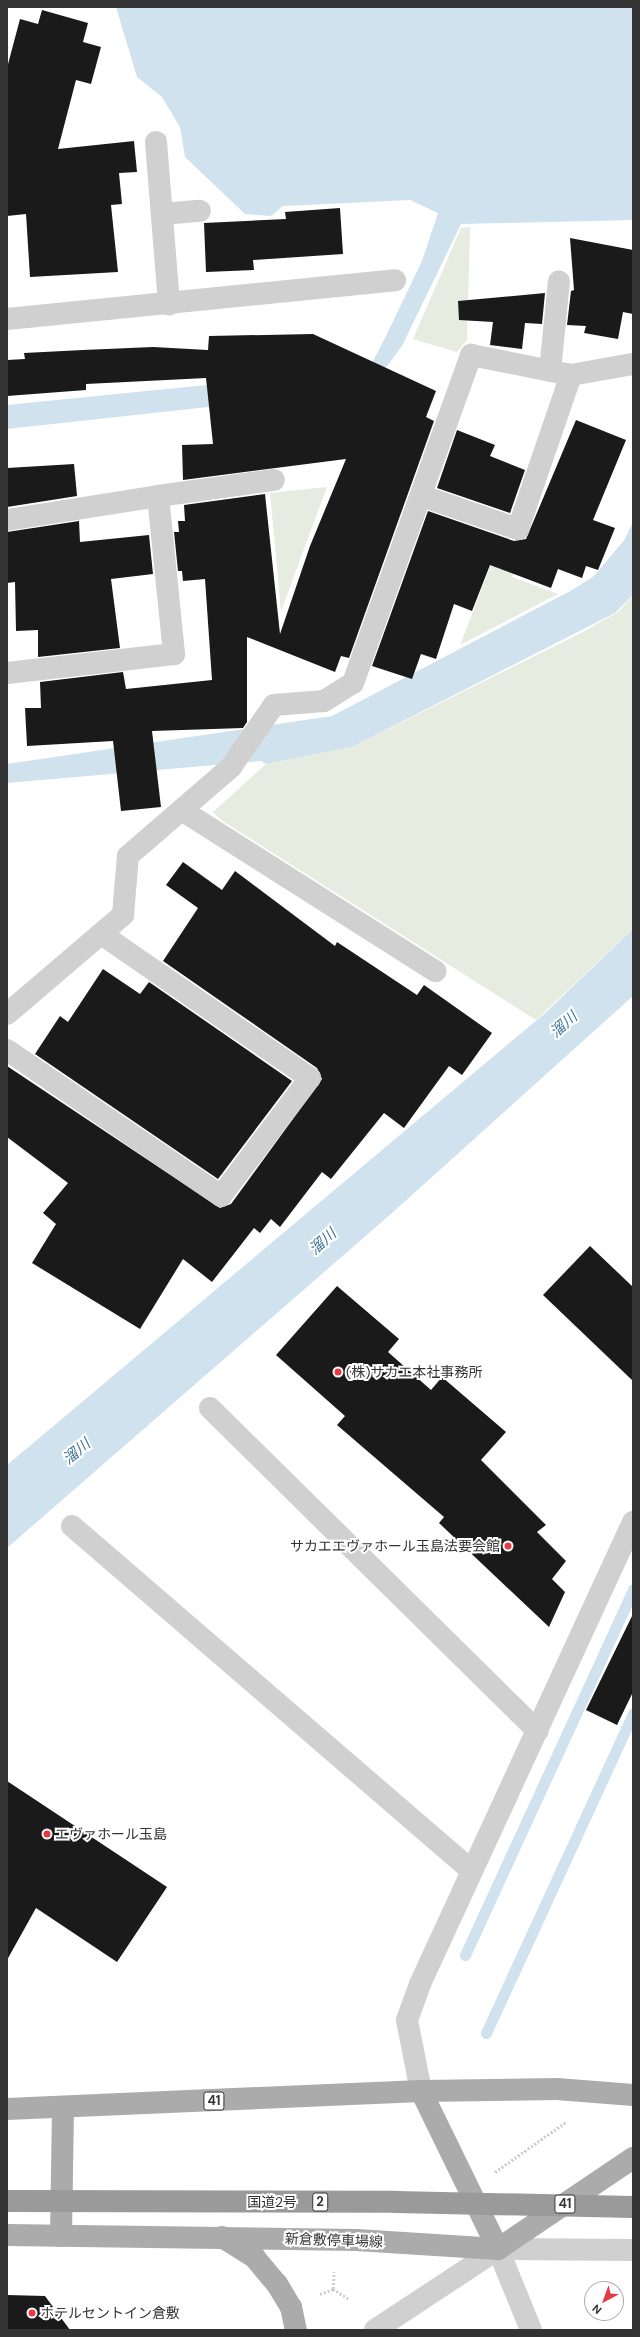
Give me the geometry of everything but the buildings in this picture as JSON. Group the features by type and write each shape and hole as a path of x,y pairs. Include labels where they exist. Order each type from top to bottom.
{"highway":[{"name":"国道2号","path":"7,2201 396,2202 633,2207"}],"main road":[{"name":"41","path":"7,2109 63,2108 421,2091 557,2089 633,2095"},
{"path":"421,2091 498,2249"},
{"path":"61,2236 63,2108"},
{"name":"41","path":"498,2249 633,2158"},
{"name":"新倉敷停車場線","path":"7,2235 222,2237 384,2241 498,2249"},
{"path":"222,2237 255,2258 278,2284 291,2308 296,2330"}],"street":[{"path":"156,142 169,304"},
{"path":"162,214 200,211"},
{"path":"7,319 169,304 395,280"},
{"path":"550,371 558,280"},
{"path":"7,1014 123,915 128,856 183,811 231,767 274,705 324,701 354,682 472,355 571,375 633,364"},
{"path":"422,496 518,529 571,375"},
{"path":"7,520 158,496 274,480"},
{"path":"7,673 174,654 158,496"},
{"path":"183,811 434,971"},
{"path":"7,1050 221,1196 310,1078 101,934"},
{"path":"210,1408 536,1731"},
{"path":"421,2091 407,2020 420,1984 633,1522"},
{"path":"72,1526 472,1871"},
{"path":"375,2330 498,2249 577,2247 633,2250"},
{"path":"498,2249 531,2330"}],"path":[{"path":"505,2165 569,2120"},
{"path":"333,2289 334,2272"},
{"path":"315,2296 333,2289"},
{"path":"333,2289 348,2299"}],"shaded area":[{"path":"470,227 467,340 457,352 413,339 461,228"},
{"path":"327,487 281,611 270,493"},
{"path":"501,539 523,548 512,577 558,594 460,645"},
{"path":"633,596 633,929 536,1020 221,820 213,812 266,764 352,747 581,633 618,612"}],"water":[{"path":"116,7 633,7 633,220 461,224 402,346 375,382 355,391 7,429 7,405 357,370 372,363 422,261 438,213 410,200 283,206 271,216 245,214 185,157 180,127 162,97 137,77"},
{"path":"633,522 633,595 615,613 352,747 266,764 261,761 7,783 7,764 332,716 572,590 594,576 625,539"},
{"name":"溜川","path":"633,929 633,996 392,1213 7,1548 7,1465 544,1014"}],"waterway":[{"path":"465,1955 633,1589"},
{"path":"486,2033 633,1713"}],"place":[{"name":"(株)サカエ本社事務所","path":"338,1372"},
{"name":"サカエエヴァホール玉島法要会館","path":"508,1546"},
{"name":"エヴァホール玉島","path":"47,1834"},
{"name":"ホテルセントイン倉敷","path":"32,2313"}]}
